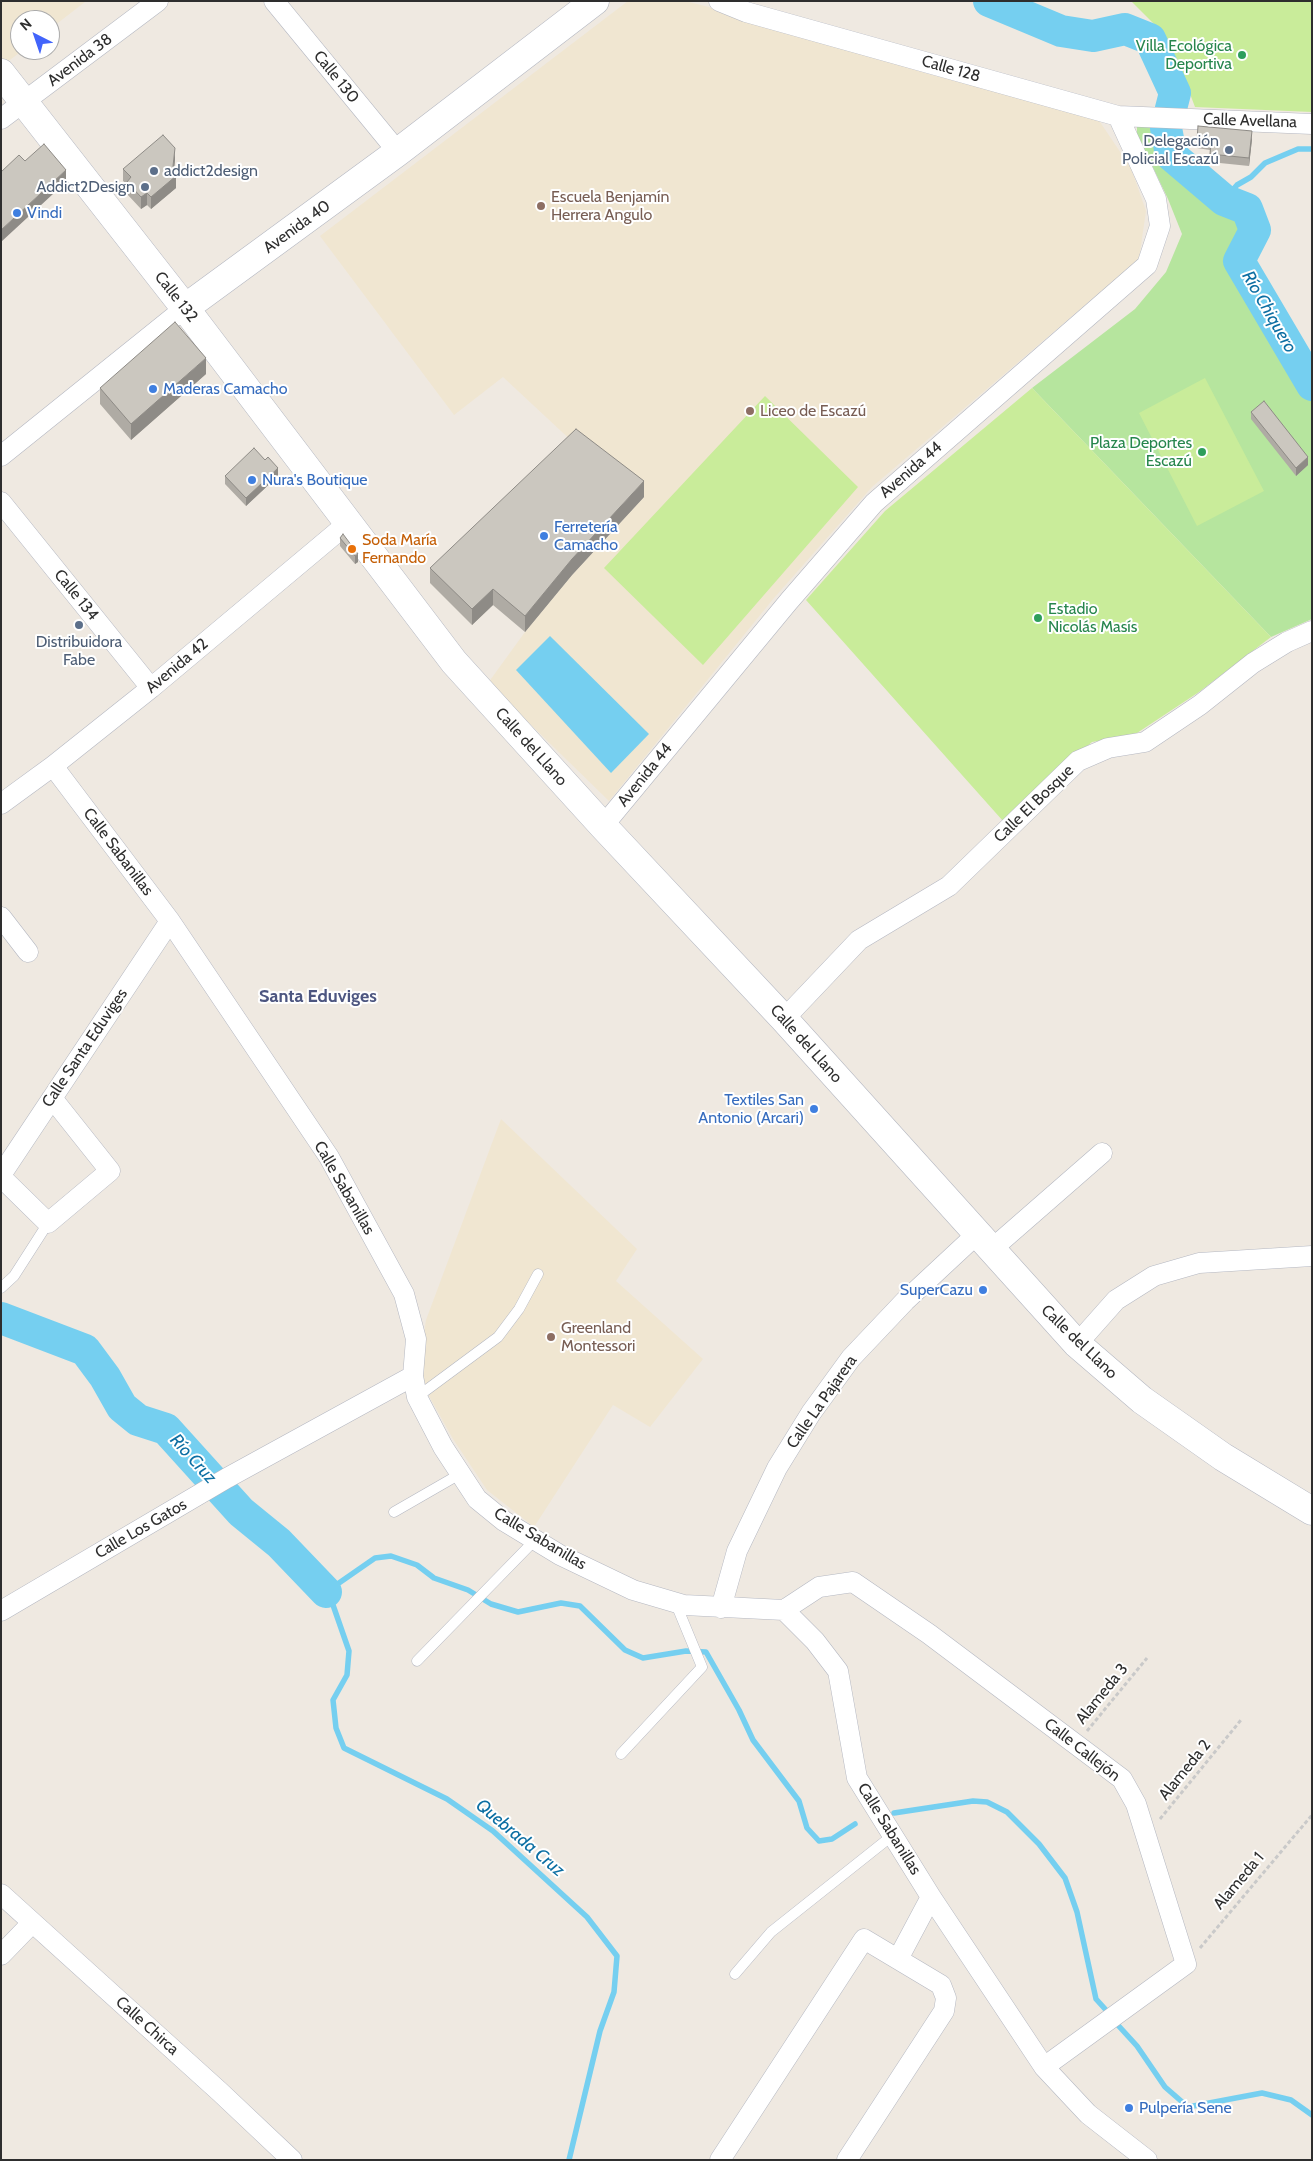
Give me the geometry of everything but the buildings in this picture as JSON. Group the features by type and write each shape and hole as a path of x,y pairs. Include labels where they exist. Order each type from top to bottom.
{"main road":[{"name":"Avenida 40","path":"186,308 398,152 595,1"},
{"name":"Calle 132","path":"1,73 186,308 348,523"},
{"name":"Calle del Llano","path":"348,523 454,662 603,826 784,1020 1077,1344 1142,1400 1223,1457 1312,1511"}],"street":[{"name":"Avenida 38","path":"1,119 158,1"},
{"name":"Calle 130","path":"274,1 398,152"},
{"name":"Calle 128","path":"719,1 746,12 1118,116 1187,119"},
{"path":"746,12 765,1"},
{"name":"Avenida 44","path":"603,826 789,601 874,503 1146,265 1160,226 1156,198 1118,116"},
{"name":"Calle Avellana","path":"1187,119 1312,124"},
{"name":"Avenida 40","path":"1,456 186,308"},
{"name":"Calle 134","path":"1,502 151,688"},
{"name":"Avenida 42","path":"1,804 53,766 151,688 348,523"},
{"name":"Calle El Bosque","path":"784,1020 859,940 949,886 1078,761 1108,748 1145,742 1200,704 1253,663 1287,642 1312,630"},
{"name":"Calle Sabanillas","path":"53,766 170,921 328,1158 404,1294 416,1339 413,1376 417,1397 460,1474 477,1499 504,1521 560,1555 633,1590 684,1605 784,1610 815,1641 838,1671 857,1778 930,1897 1044,2067 1088,2114 1147,2160"},
{"path":"1,917 28,952"},
{"name":"Calle Santa Eduviges","path":"1,1176 170,921"},
{"path":"1,1176 48,1223 110,1171 52,1098"},
{"name":"Calle La Pajarera","path":"721,1608 737,1551 777,1468 811,1413 851,1358 904,1301 1102,1153"},
{"path":"1077,1344 1116,1300 1154,1276 1199,1263 1312,1256"},
{"name":"Calle Los Gatos","path":"1,1612 227,1478 413,1376"},
{"name":"Calle Callejón","path":"784,1610 819,1587 853,1582 929,1634 1122,1779 1136,1804 1147,1835 1186,1964"},
{"name":"Calle Chirca","path":"1,1894 220,2092 292,2160"},
{"path":"898,1959 930,1897"},
{"path":"1,1955 32,1924"},
{"path":"720,2160 864,1939 941,1986 946,1998 944,2011 847,2160"},
{"path":"1044,2067 1186,1964"}],"lane":[{"path":"1,1288 14,1276 48,1223"},
{"path":"417,1397 498,1337 519,1309 538,1274"},
{"path":"394,1512 460,1474"},
{"path":"417,1661 536,1540"},
{"path":"620,1754 702,1667 676,1603"},
{"path":"736,1974 771,1932 892,1835"}],"path":[{"name":"Alameda 3","path":"1076,1745 1147,1658"},
{"name":"Alameda 2","path":"1147,1835 1242,1720"},
{"name":"Alameda 1","path":"1186,1964 1312,1814"}],"shaded area":[{"path":"1,1 85,2 60,21 60,10 10,10 10,60 6,63 1,57"},
{"name":"Liceo de Escazú","path":"628,1 685,1 741,15 925,73 1098,119 1131,168 1146,211 1139,259 872,487 774,598 609,801 488,683 525,632 572,575 644,497 576,445 503,377 454,415 320,236"},
{"name":"Greenland Montessori","path":"501,1119 637,1249 616,1281 703,1359 650,1427 613,1405 534,1527 487,1490 453,1439 424,1387 421,1354 426,1320"}],"green space":[{"name":"Villa Ecológica Deportiva","path":"1131,1 1312,1 1312,112 1195,107 1184,78 1162,32"},
{"path":"1160,124 1169,160 1220,207 1240,214 1248,229 1233,264 1312,399 1312,619 1271,637 1032,388 1135,309 1166,272 1182,234 1168,199 1137,134 1137,126"},
{"name":"Plaza Deportes Escazú","path":"1205,378 1264,491 1197,526 1139,413"},
{"name":"Estadio Nicolás Masís","path":"1032,388 1271,637 1199,692 1134,735 1092,742 1003,821 806,600 885,511"},
{"path":"765,396 858,487 703,665 604,568"}],"water":[{"path":"550,636 649,734 611,773 516,670"}],"waterway":[{"name":"Río Chiquero","path":"989,1 1061,31 1093,36 1125,29 1150,39 1175,93 1166,128 1171,155 1224,200 1247,209 1255,230 1239,261 1312,385"},
{"path":"1224,200 1237,185 1251,177 1265,163 1298,149 1312,149"},
{"name":"Río Cruz","path":"1,1318 85,1350 105,1377 122,1407 138,1420 166,1429 241,1512 279,1543 326,1592"},
{"name":"Quebrada Cruz","path":"569,2160 600,2031 614,1992 617,1956 587,1917 493,1831 447,1799 344,1748 336,1728 333,1700 347,1675 349,1651 333,1605 326,1592 375,1558 391,1556 417,1565 434,1578 468,1590 491,1604 518,1612 561,1603 580,1606 625,1650 643,1658 686,1651 706,1652 739,1710 753,1740 799,1801 807,1828 819,1841 832,1839 855,1824"},
{"path":"894,1813 973,1801 987,1802 1007,1812 1039,1844 1065,1878 1077,1912 1096,1999 1106,2010"},
{"path":"1116,2023 1137,2046 1165,2087 1188,2107 1262,2093 1291,2100 1312,2115"}],"place":[{"name":"Villa Ecológica Deportiva","path":"1242,55"},
{"name":"Delegación Policial Escazú","path":"1229,150"},
{"name":"addict2design","path":"154,171"},
{"name":"Addict2Design","path":"145,187"},
{"name":"Escuela Benjamín Herrera Angulo","path":"541,206"},
{"name":"Vindi","path":"17,213"},
{"name":"Maderas Camacho","path":"153,389"},
{"name":"Liceo de Escazú","path":"750,411"},
{"name":"Plaza Deportes Escazú","path":"1202,452"},
{"name":"Nura's Boutique","path":"252,480"},
{"name":"Ferretería Camacho","path":"544,536"},
{"name":"Soda María Fernando","path":"352,549"},
{"name":"Estadio Nicolás Masís","path":"1038,618"},
{"name":"Distribuidora Fabe","path":"79,625"},
{"name":"Textiles San Antonio (Arcari)","path":"814,1109"},
{"name":"SuperCazu","path":"983,1290"},
{"name":"Greenland Montessori","path":"551,1337"},
{"name":"Pulpería Sene","path":"1129,2108"}],"district":[{"name":"Santa Eduviges","path":"318,997"}]}
